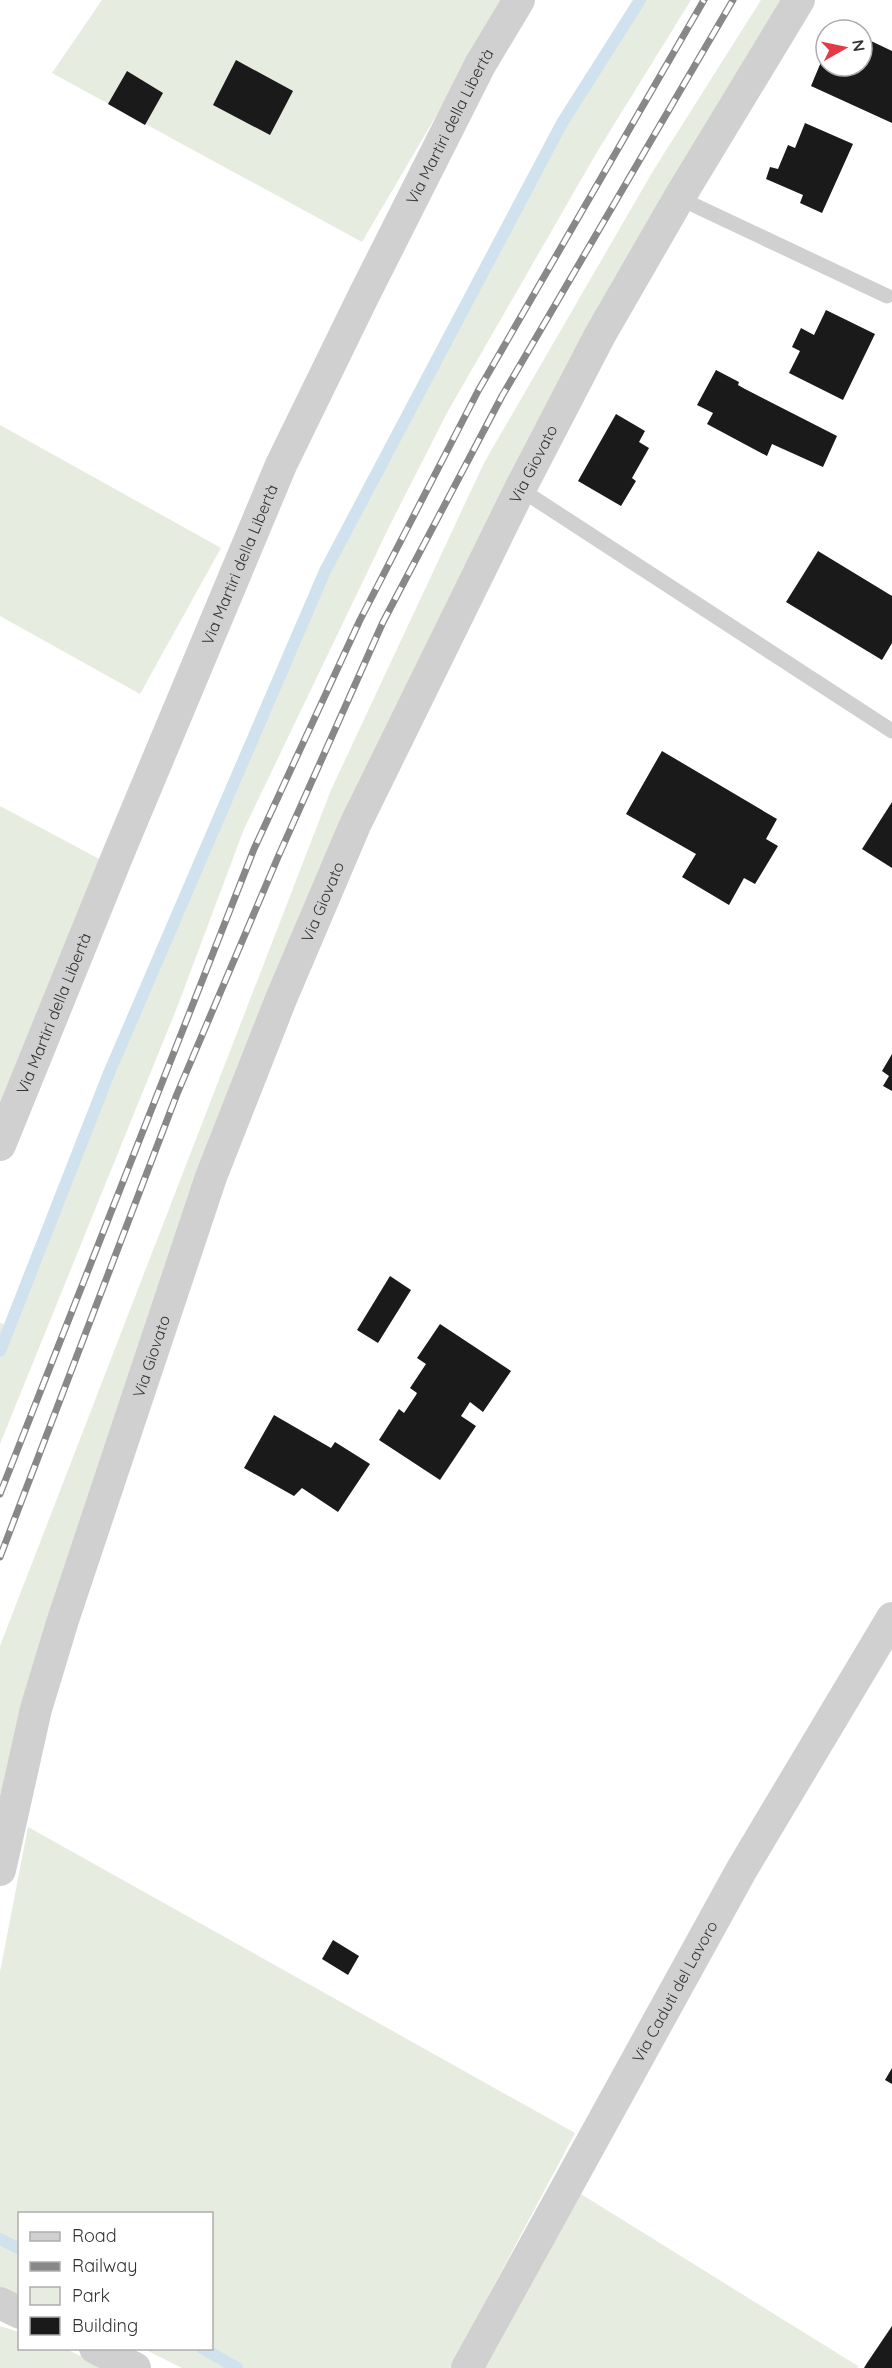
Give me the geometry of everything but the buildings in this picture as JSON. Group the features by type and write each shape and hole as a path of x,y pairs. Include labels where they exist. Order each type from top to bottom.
{"street":[{"name":"Via Martiri della Libertà","path":"0,1146 119,852 281,465 480,65 519,0"},
{"name":"Via Giovato","path":"0,1870 36,1709 63,1620 211,1177 281,999 355,825 520,489 600,335 679,198 799,0"},
{"name":"Via Caduti del Lavoro","path":"467,2368 742,1869 892,1618"},
{"path":"0,2303 18,2312"},
{"path":"97,2350 135,2368"}],"lane":[{"path":"679,198 887,296"},
{"path":"520,489 892,731"}],"green space":[{"path":"102,0 504,0 362,242 52,73"},
{"path":"640,0 691,0 597,152 448,411 390,525 244,829 178,1005 0,1444 0,1323 9,1326 109,1073 325,571 562,123"},
{"path":"761,0 787,0 352,812 0,1815 0,1646 331,790 484,463 653,171"},
{"path":"0,425 221,548 140,694 0,616"},
{"path":"0,806 103,861 0,1117"},
{"path":"28,1827 575,2133 450,2368 182,2368 146,2350 213,2350 213,2212 18,2212 18,2296 0,2290 0,1972"},
{"path":"576,2191 858,2366 857,2368 479,2368"},
{"path":"0,2326 18,2332 18,2350 68,2350 106,2368 0,2368"}],"waterway":[{"path":"0,1351 109,1073 325,571 562,123 640,0"},
{"path":"0,2239 18,2248"},
{"path":"206,2350 237,2368"}],"railway":[{"path":"0,1494 254,849 360,620 478,391 704,0"},
{"path":"0,1557 177,1094 278,857 383,622 502,396 733,0"}]}
